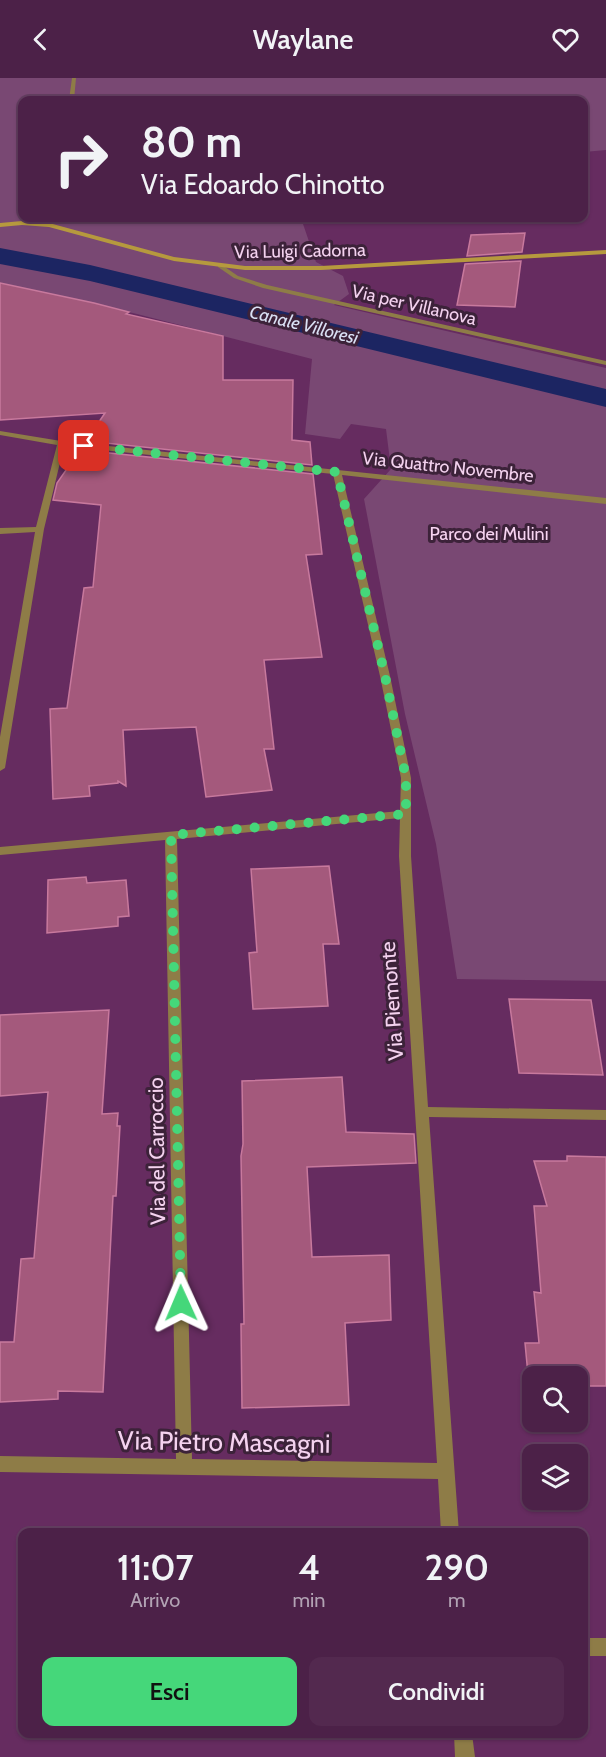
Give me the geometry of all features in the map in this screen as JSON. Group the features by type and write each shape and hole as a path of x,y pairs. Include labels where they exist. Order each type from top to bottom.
{"street":[{"path":"72,96 74,78"},
{"name":"Via Luigi Cadorna","path":"0,225 22,222"},
{"name":"Via Luigi Cadorna","path":"53,222 154,255 220,266 270,269 606,252"},
{"name":"Via per Villanova","path":"220,266 236,278 265,287 606,363"},
{"name":"Via Quattro Novembre","path":"0,433 62,443 606,501"},
{"path":"0,768 40,529 62,443"},
{"name":"Via Piemonte","path":"337,472 406,778 405,856 450,1528"},
{"path":"0,531 40,529"},
{"path":"0,851 406,814"},
{"name":"Via del Carroccio","path":"171,835 184,1467"},
{"path":"423,1113 606,1115"},
{"name":"Via Pietro Mascagni","path":"0,1464 446,1471"},
{"path":"588,1647 606,1647"},
{"path":"464,1738 465,1757"}],"green space":[{"name":"Parco dei Mulini","path":"0,78 606,78 606,150 588,152 588,96 18,96 18,222 302,222 316,262 343,276 349,294 334,305 606,368 606,981 457,979 436,844 405,714 364,499 391,469 386,429 351,424 340,439 305,434 312,359 137,314 0,283"}],"building":[{"path":"525,233 522,252 467,256 471,235"},
{"path":"521,261 515,307 457,305 465,264"},
{"path":"0,283 94,303 129,312 126,314 223,336 223,380 293,380 292,440 310,442 312,465 86,441 105,413 0,420"},
{"path":"80,450 313,474 322,554 306,555 322,657 264,660 274,749 264,749 272,790 206,797 196,727 123,730 126,786 118,781 118,783 89,786 90,796 53,799 50,709 67,708 84,588 93,587 101,505 53,500 57,483"},
{"path":"329,866 339,944 323,944 328,1006 253,1009 249,953 257,952 251,869"},
{"path":"86,877 87,883 126,880 129,916 118,917 118,926 47,933 48,880"},
{"path":"509,999 591,1000 603,1075 519,1073"},
{"path":"109,1010 102,1114 118,1113 117,1126 120,1126 116,1196 113,1196 103,1392 58,1391 58,1399 0,1402 0,1342 14,1342 21,1259 34,1258 48,1092 0,1096 0,1015"},
{"path":"342,1077 346,1132 414,1134 416,1163 307,1167 312,1257 389,1255 391,1320 345,1323 349,1405 242,1408 241,1324 244,1324 242,1081"},
{"path":"567,1156 606,1157 606,1386 588,1386 588,1366 527,1366 525,1343 539,1343 534,1292 541,1293 534,1206 547,1206 534,1161 567,1161"}],"waterway":[{"name":"Canale Villoresi","path":"0,256 90,273 606,398"}],"route":[{"path":"84,446 337,472 385,676 406,778 406,814 171,835 181,1303"}]}
